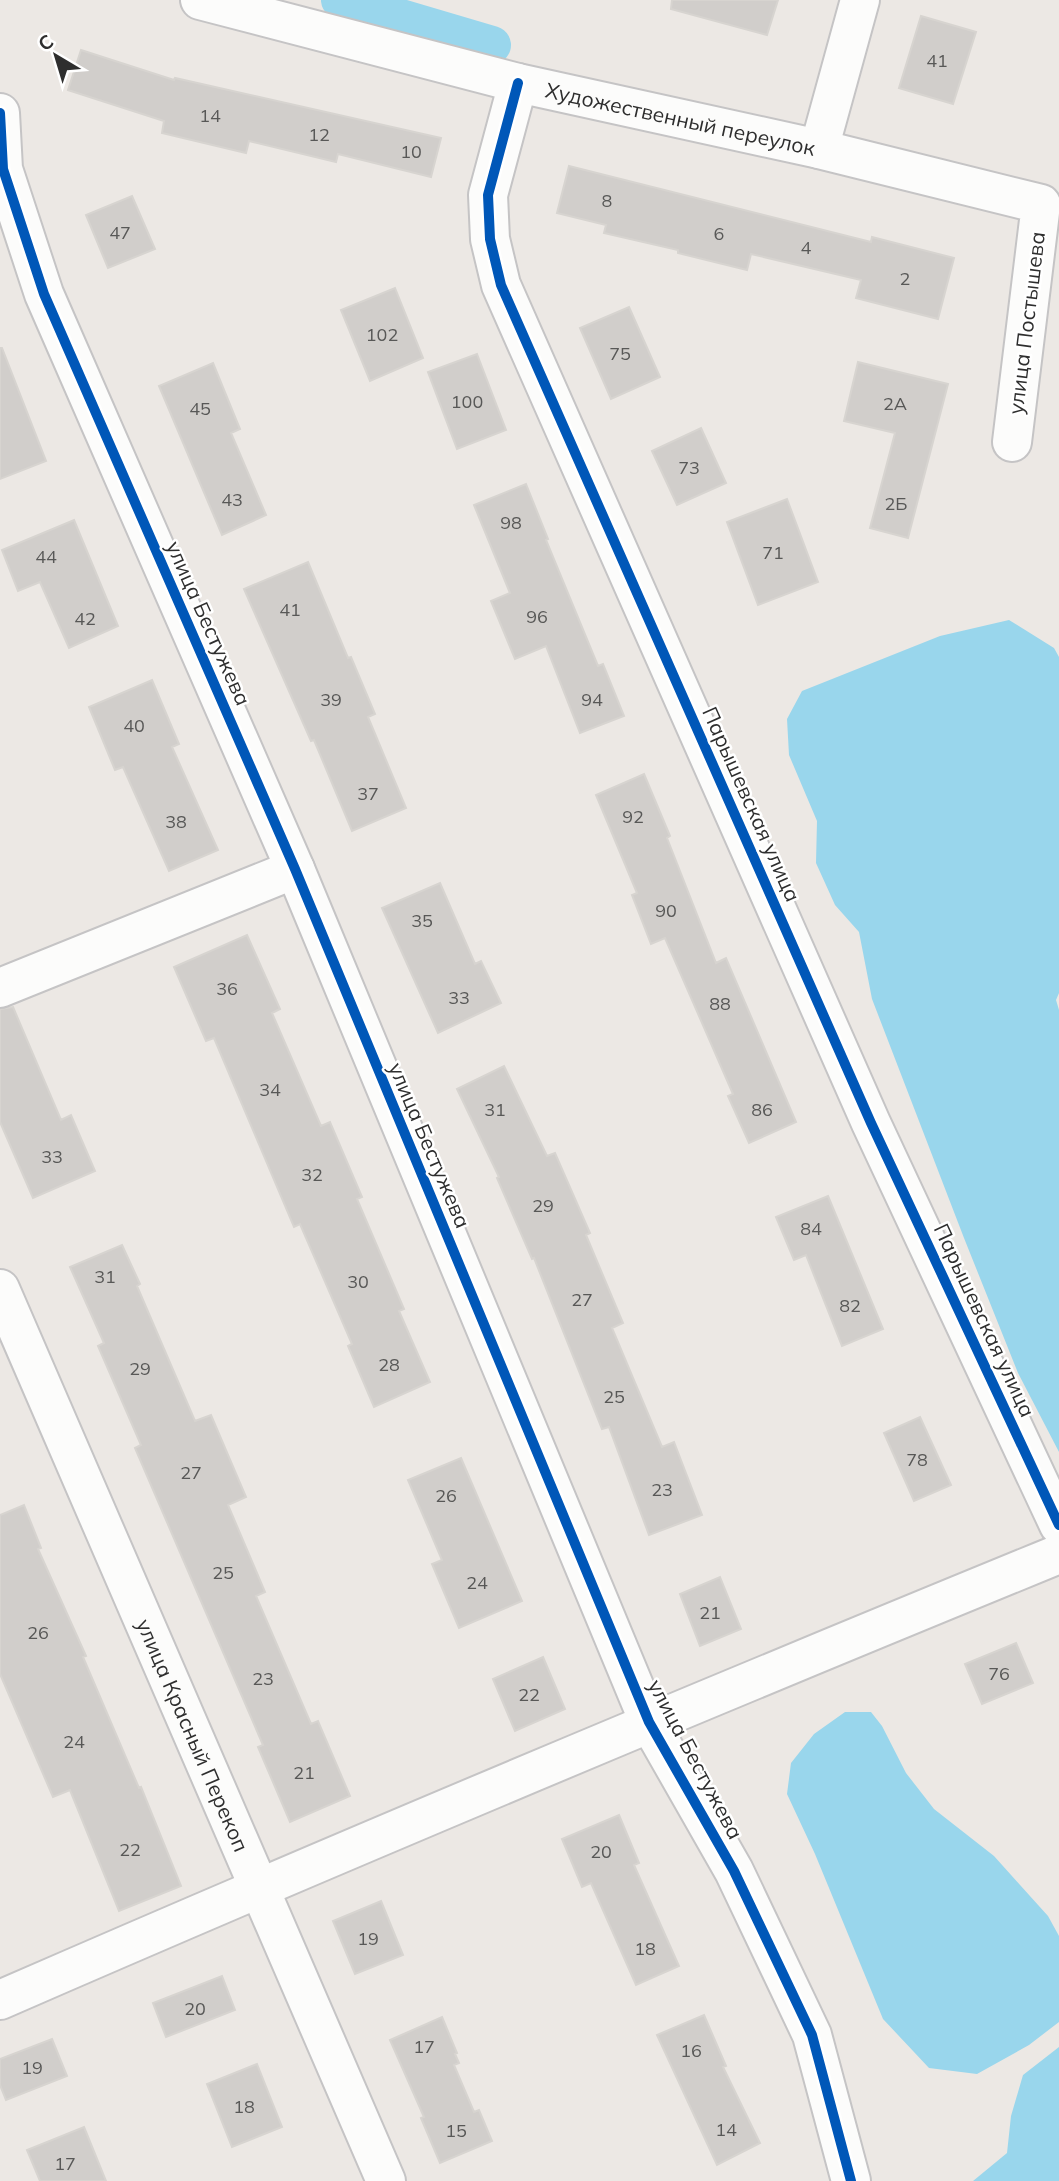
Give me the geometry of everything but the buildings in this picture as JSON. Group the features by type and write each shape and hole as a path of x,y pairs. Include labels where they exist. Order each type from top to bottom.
{"street":[{"name":"Художественный переулок","path":"200,0 518,83 819,149 1041,204"},
{"path":"819,149 860,0"},
{"name":"Парышевская улица","path":"518,83 488,195 489,239 501,285 872,1123 1059,1525"},
{"name":"улица Бестужева","path":"0,113 3,169 44,294 295,869 649,1722 734,1871 812,2035 851,2181"},
{"name":"улица Постышева","path":"1012,442 1041,204"},
{"path":"0,988 295,869"},
{"name":"улица Красный Перекоп","path":"0,1289 386,2181"},
{"path":"0,2000 649,1722 1059,1554"}],"water":[{"path":"1009,620 1054,648 1059,657 1059,993 1056,1000 1059,1010 1059,1452 1018,1373 872,999 859,932 835,905 816,863 817,821 789,755 787,719 802,691 940,636"},
{"path":"845,1712 871,1712 882,1726 906,1773 934,1809 994,1856 1048,1916 1059,1936 1059,2022 1029,2045 977,2074 929,2068 883,2019 815,1854 787,1794 791,1763 814,1734"},
{"path":"1059,2047 1059,2181 973,2181 1007,2153 1011,2116 1023,2075"}],"waterway":[{"path":"340,0 492,45"}],"cycle path":[{"path":"518,83 488,195 490,239 501,285 871,1123 1059,1525"},
{"path":"0,113 3,169 44,294 295,869 649,1722 734,1871 812,2035 851,2181"}]}
